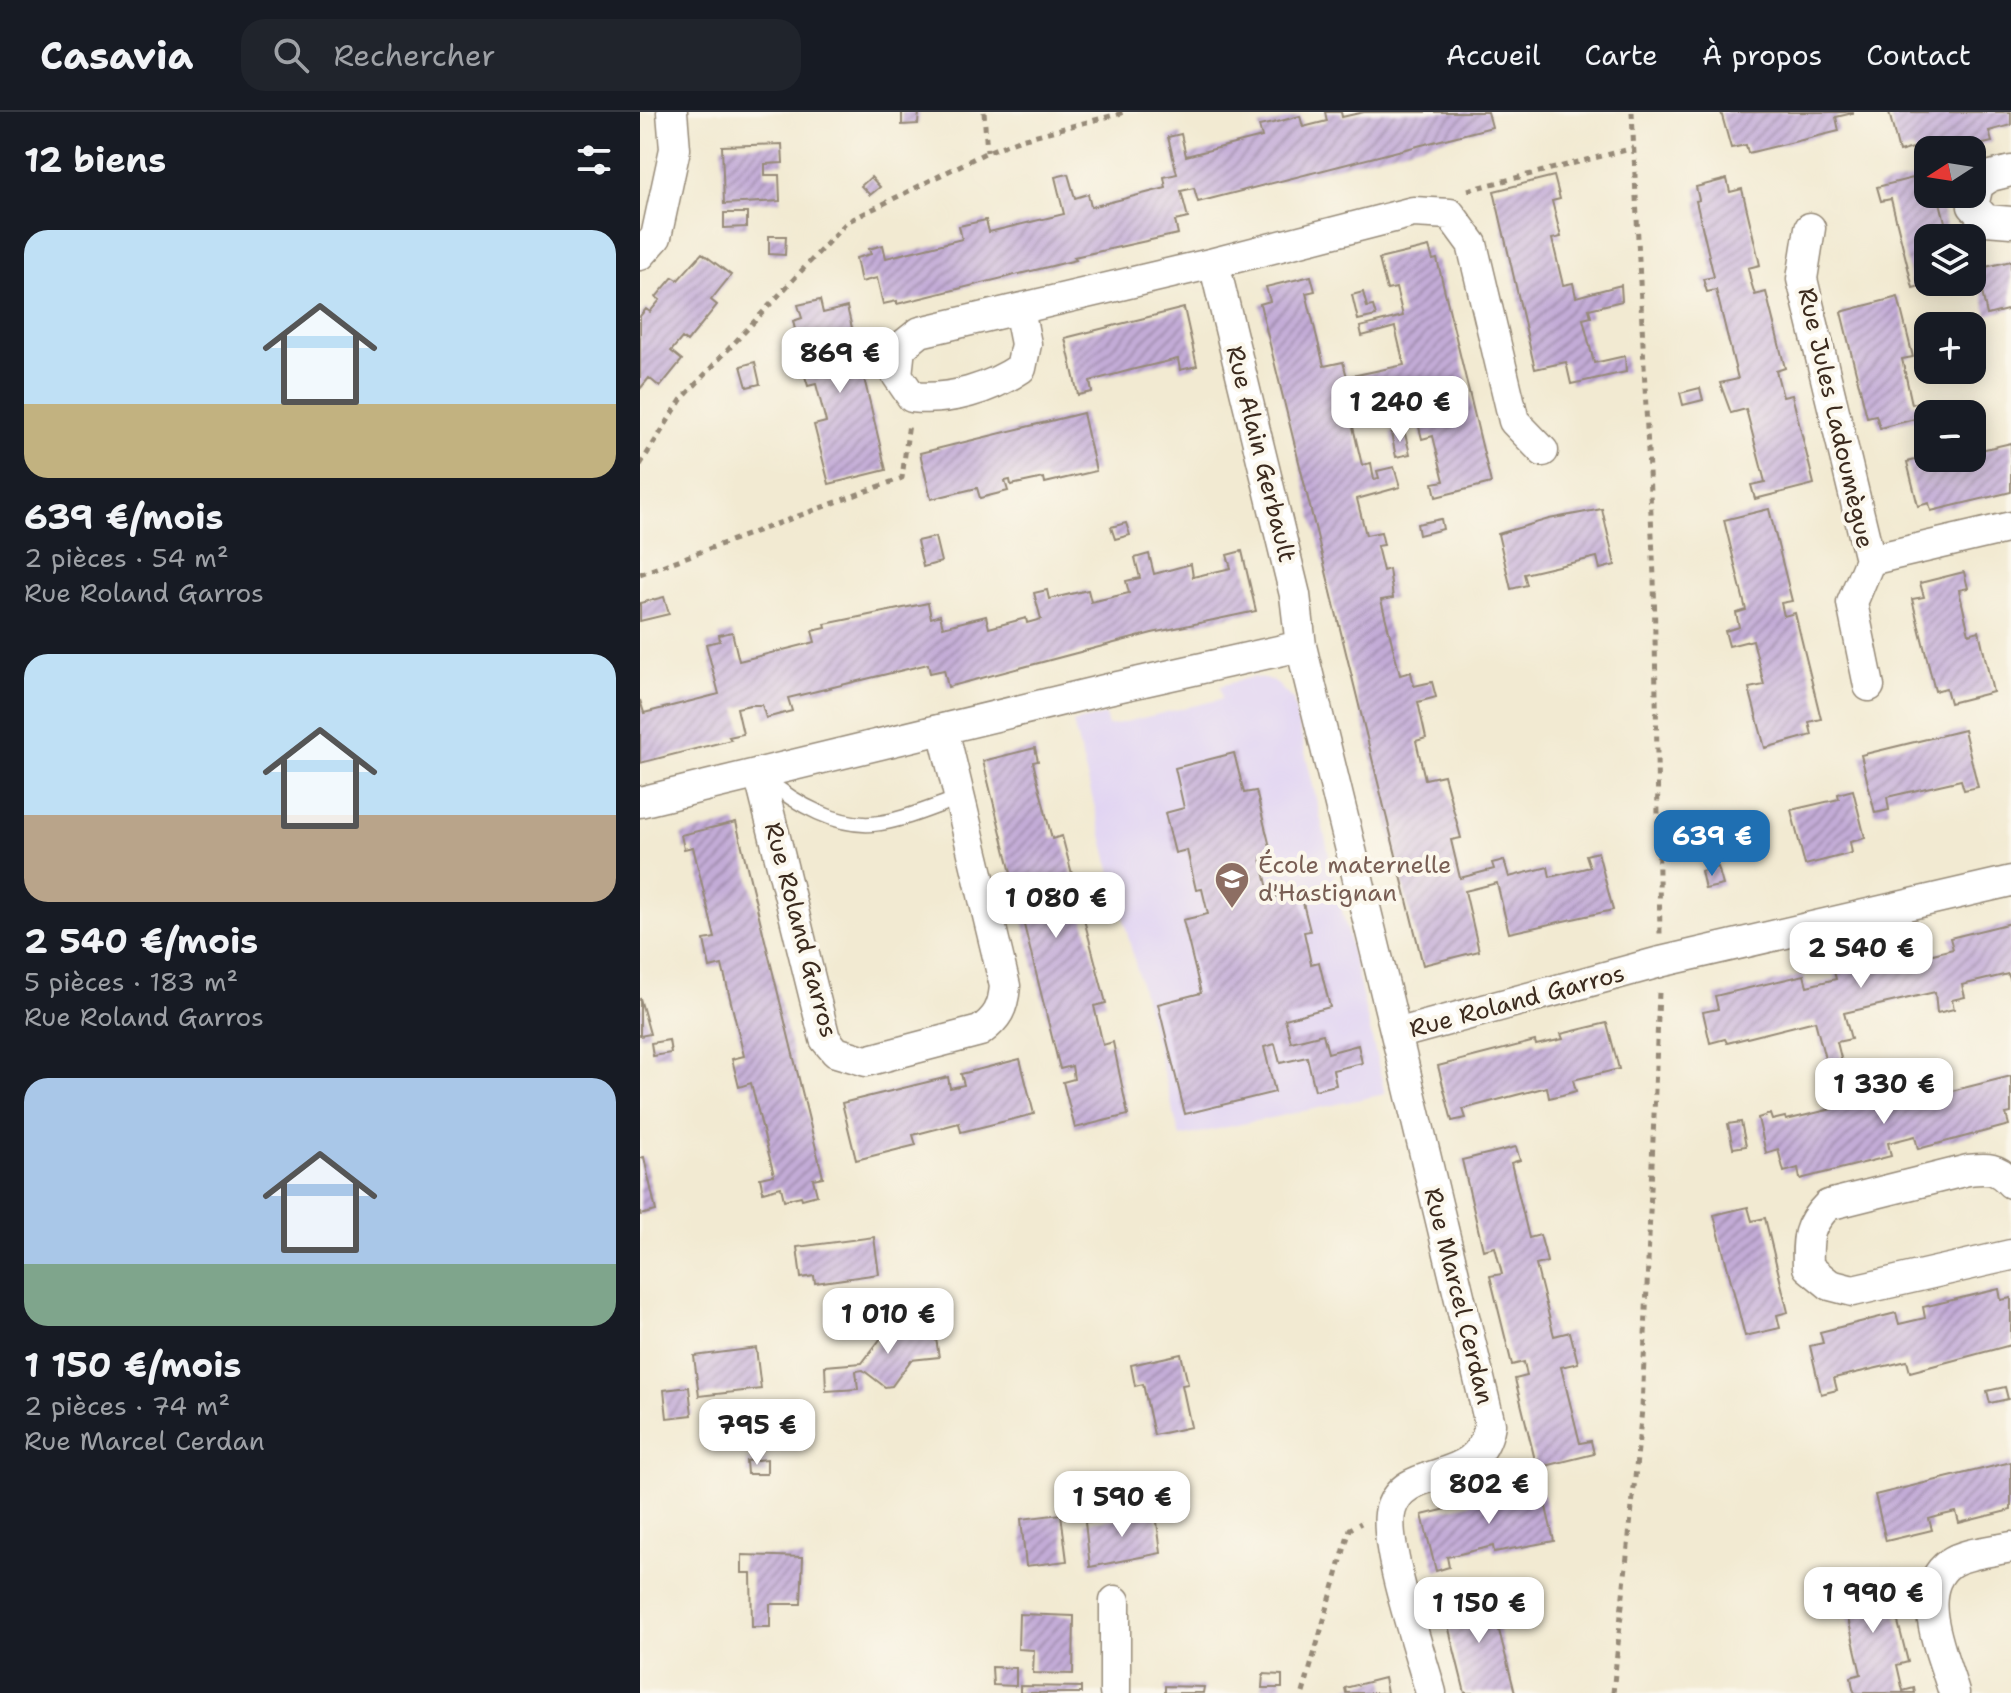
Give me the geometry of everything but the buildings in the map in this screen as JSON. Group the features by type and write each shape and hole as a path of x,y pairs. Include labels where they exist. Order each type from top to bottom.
{"street":[{"path":"640,255 656,237 675,149 672,112"},
{"path":"2011,171 1991,176 1978,185 1973,206 1986,220 2011,222"},
{"path":"1019,309 1026,344 1021,368 997,384 933,399 912,397 897,375 900,348 920,332 1214,263 1413,212 1450,214 1472,244 1514,421 1543,451"},
{"name":"Rue Jules Ladoumègue","path":"1810,228 1802,279 1870,560 1852,603 1869,686"},
{"name":"Rue Alain Gerbault","path":"1214,263 1295,595 1301,646"},
{"name":"Rue Jules Ladoumègue","path":"1870,560 2011,527"},
{"path":"640,802 1301,646"},
{"name":"Rue Roland Garros","path":"1301,646 1396,1034 1660,962 2011,881"},
{"name":"Rue Roland Garros","path":"759,773 825,1039 836,1052 866,1061 980,1031 996,1019 1003,1004 1005,986 943,729"},
{"name":"Rue Marcel Cerdan","path":"1391,1507 1401,1493 1421,1480 1463,1468 1478,1456 1487,1440 1490,1424 1396,1034"},
{"path":"2011,1183 2001,1171 1989,1167 1828,1205 1813,1220 1807,1243 1808,1267 1830,1285 1853,1291 2011,1255"},
{"path":"1391,1507 1392,1546 1431,1693"},
{"path":"1954,1693 1930,1605 1934,1581 1951,1562 2011,1547"},
{"path":"1115,1601 1115,1693"}],"lane":[{"path":"759,773 789,799 862,824 879,824 959,798"}],"path":[{"path":"984,112 987,152"},
{"path":"640,465 681,400 847,222 987,152 1021,139 1126,112"},
{"path":"1613,1693 1642,1409 1660,962 1654,577 1632,112"},
{"path":"1465,191 1634,148"},
{"path":"640,574 902,478 912,397"},
{"path":"1303,1693 1350,1529 1391,1507"}],"shaded area":[{"name":"École maternelle d'Hastignan","path":"1252,677 1274,681 1293,700 1385,1094 1180,1137 1073,723 1105,715 1108,726 1222,699 1220,686"}],"place":[{"name":"École maternelle d'Hastignan","path":"1232,910"}]}
